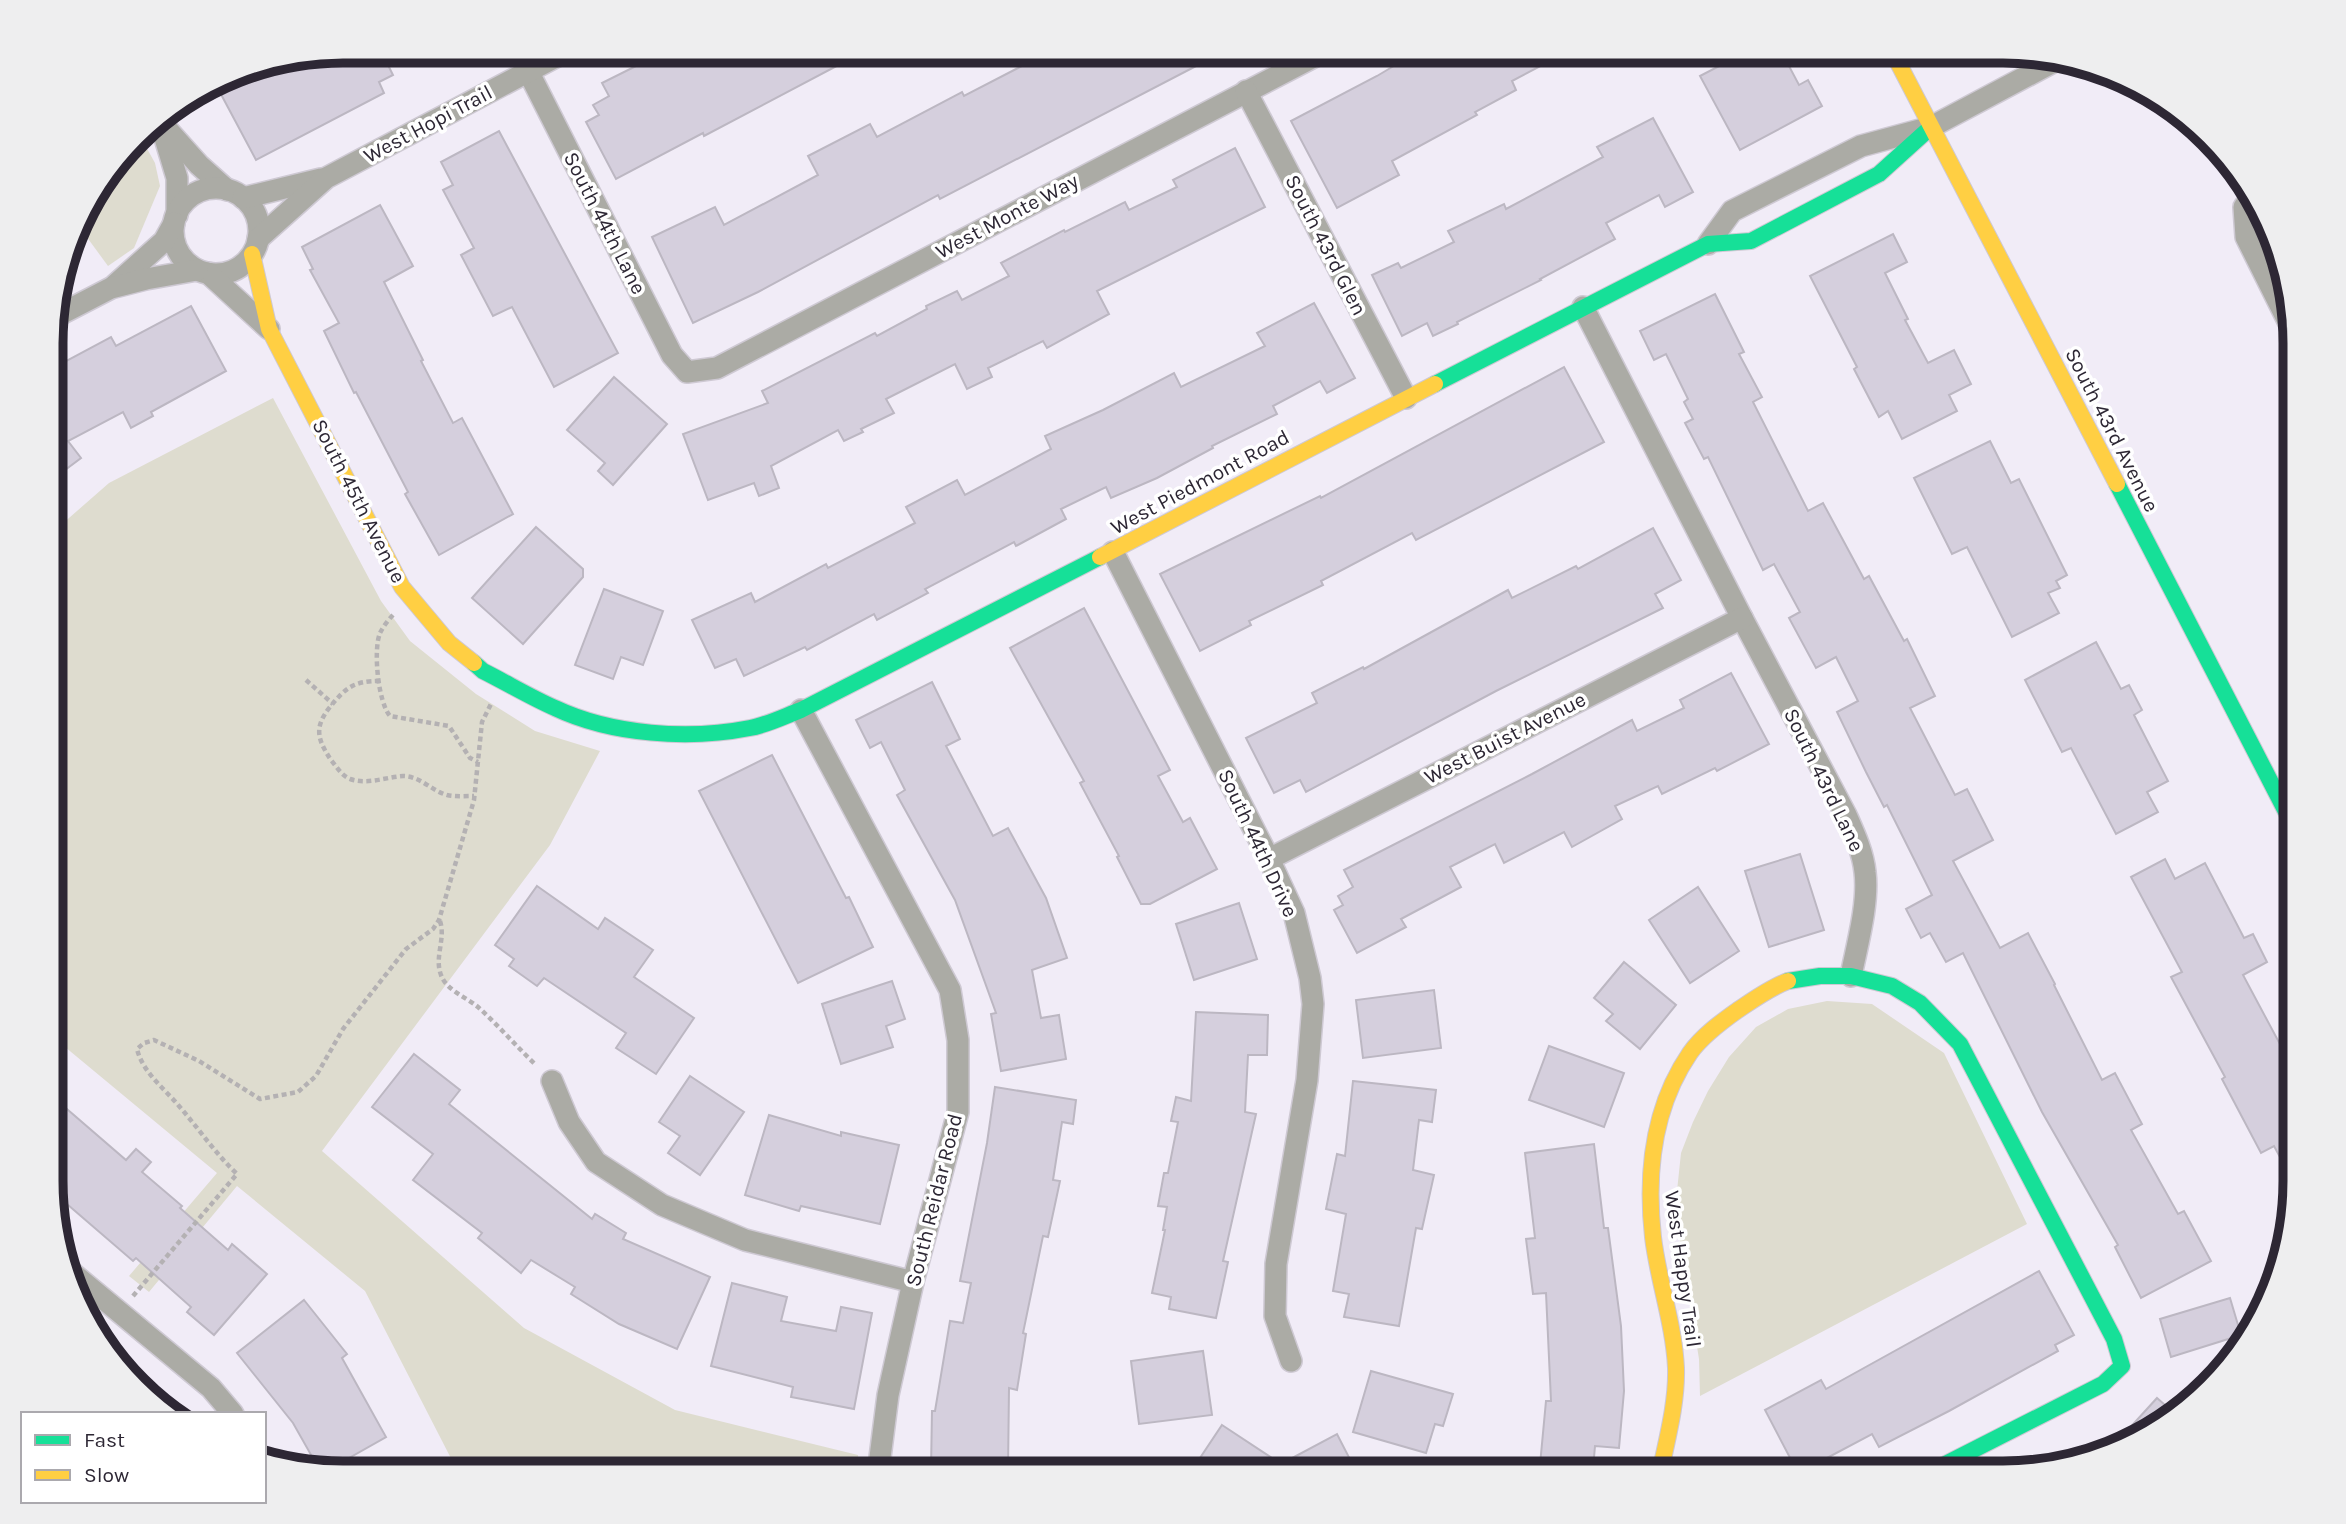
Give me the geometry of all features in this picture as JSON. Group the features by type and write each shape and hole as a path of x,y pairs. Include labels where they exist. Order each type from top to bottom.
{"street":[{"name":"West Hopi Trail","path":"65,312 111,288 146,279 203,272 217,275 233,271 247,261 255,246 326,178 544,63"},
{"name":"West Monte Way","path":"687,372 717,368 1301,63"},
{"name":"South 43rd Avenue","path":"1898,63 2283,803"},
{"path":"1708,244 1732,211 1861,146 1931,127 2046,66"},
{"name":"South 44th Lane","path":"528,71 672,355 687,372"},
{"name":"South 43rd Glen","path":"1246,91 1406,398"},
{"path":"165,127 199,165 251,206 256,216 255,246"},
{"path":"1708,244 1751,242 1879,174 1931,127"},
{"path":"162,129 177,178 173,237 185,262 203,272"},
{"name":"West Hopi Trail","path":"111,288 164,241 188,198 197,193 207,189 235,194 326,178"},
{"path":"2248,208 2246,237 2281,307"},
{"name":"West Piedmont Road","path":"704,733 752,728 801,710 1708,244"},
{"name":"South 45th Avenue","path":"255,246 269,329 402,587 449,643 483,671 556,709 592,722 639,732 704,733"},
{"name":"South 45th Avenue","path":"203,272 226,288 247,311 269,329"},
{"name":"South 43rd Lane","path":"1583,307 1846,815 1859,845 1866,873 1865,898 1851,976"},
{"name":"South 44th Drive","path":"1113,552 1269,859 1294,914 1310,978 1313,1004 1307,1080 1276,1264 1275,1316 1291,1362"},
{"name":"West Buist Avenue","path":"1269,859 1742,618"},
{"name":"South Reidar Road","path":"801,710 950,990 958,1040 958,1112 913,1282 888,1395 880,1461"},
{"name":"West Happy Trail","path":"1662,1461 1672,1415 1675,1368 1671,1327 1653,1237 1650,1170 1658,1123 1672,1085 1691,1051 1718,1024 1751,1001 1785,982 1820,976 1851,976"},
{"path":"1851,976 1892,986 1920,1003 1959,1044 2115,1339 2122,1366 2103,1384 1952,1461"},
{"path":"552,1080 569,1122 596,1161 662,1205 746,1240 913,1282"},
{"path":"81,1280 211,1388 231,1412"}],"path":[{"path":"411,597 388,619 379,635 377,650 381,698 390,716 449,726 470,758 478,762"},
{"path":"306,680 333,704"},
{"path":"380,681 362,681 350,686 321,718 318,727 320,740 339,771 349,779 372,781 405,776 417,778 447,795 474,796"},
{"path":"120,1312 237,1174 220,1159 180,1107 148,1072 139,1059 137,1049 154,1040 199,1061 260,1099 298,1093 316,1076 343,1029 406,949 433,929 439,920 474,796 482,722 502,681"},
{"path":"439,920 442,930 438,963 441,978 477,1006 552,1080"}],"shaded area":[{"path":"145,145 155,163 160,186 134,248 108,266 85,234 110,187"},
{"path":"273,398 381,601 410,641 476,694 535,731 600,751 550,845 322,1151 524,1328 675,1410 858,1455 858,1461 452,1461 365,1291 237,1186 149,1292 129,1276 217,1173 63,1045 63,523 109,483"},
{"path":"1827,1001 1872,1004 1944,1053 2027,1224 1700,1396 1699,1359 1675,1210 1681,1153 1708,1091 1729,1057 1756,1027 1788,1009"}],"building":[{"path":"343,63 387,63 393,75 379,82 384,93 256,160 220,92 288,68"},
{"path":"642,63 842,63 616,179 586,122 599,115 593,105 609,96 602,83"},
{"path":"1028,63 1202,63 940,199 938,195 758,292 693,323 652,237 715,207 724,225 818,175 808,156 870,124 877,137 962,92 964,96"},
{"path":"1399,63 1546,63 1512,81 1516,90 1475,112 1477,115 1392,161 1399,175 1337,208 1291,121"},
{"path":"1725,63 1787,63 1799,85 1808,80 1822,106 1740,150 1700,76"},
{"path":"1653,118 1693,192 1665,207 1659,195 1606,223 1615,239 1457,322 1458,324 1433,336 1427,323 1402,336 1372,275 1398,263 1401,268 1454,242 1448,231 1504,204 1506,209 1603,157 1597,147"},
{"path":"499,131 618,353 554,387 512,307 493,316 461,255 474,248 443,190 453,185 441,162"},
{"path":"1235,148 1265,207 1097,291 1109,314 1047,348 1043,341 988,368 992,377 967,389 955,364 886,399 894,413 861,429 863,432 844,441 838,430 771,466 779,488 759,496 754,483 708,500 683,434 768,403 762,391 875,333 877,336 927,309 926,306 957,291 962,300 1009,276 1001,263 1125,202 1129,210 1177,187 1173,180"},
{"path":"380,205 413,266 384,282 453,423 462,418 513,514 439,555 405,494 408,492 324,331 339,323 310,270 313,269 302,247"},
{"path":"1893,234 1907,262 1885,273 1908,319 1905,320 1928,363 1954,350 1971,384 1949,395 1957,411 1902,439 1888,411 1879,417 1854,369 1857,367 1810,276"},
{"path":"1715,294 1744,352 1739,354 1762,397 1753,402 1808,511 1823,503 1864,579 1869,576 1904,641 1907,639 1935,696 1910,708 1955,795 1967,789 1993,840 1953,861 2000,948 2028,933 2102,1080 2115,1073 2142,1124 2131,1130 2178,1214 2184,1211 2211,1261 2141,1298 2115,1247 2118,1245 2042,1112 1963,953 1946,962 1930,933 1921,938 1906,909 1932,895 1837,712 1858,701 1836,657 1816,668 1789,618 1800,612 1774,564 1763,570 1708,457 1704,459 1685,423 1693,419 1684,402 1688,399 1666,354 1654,360 1640,331"},
{"path":"1314,303 1355,378 1327,393 1320,381 1273,406 1277,414 1212,446 1213,448 1157,478 1111,498 1106,487 1061,509 1066,519 1016,546 1014,542 925,589 928,593 877,620 874,614 807,650 805,647 744,676 736,659 715,668 692,620 751,593 755,602 826,564 828,568 915,523 906,507 957,480 965,495 1051,449 1045,436 1174,373 1181,387 1265,346 1257,333"},
{"path":"191,306 226,371 151,412 153,416 131,428 123,412 68,441 81,458 63,472 63,363 111,337 116,346"},
{"path":"1564,367 1604,442 1416,540 1412,533 1321,581 1323,585 1249,621 1251,625 1200,651 1160,574 1320,496 1321,498"},
{"path":"614,377 667,424 613,485 598,471 605,463 567,430"},
{"path":"1990,441 2011,483 2019,479 2067,575 2056,581 2060,588 2048,593 2059,613 2012,637 1967,547 1952,554 1914,478"},
{"path":"536,527 583,569 583,577 523,644 472,598"},
{"path":"1653,528 1681,580 1655,594 1663,608 1496,691 1306,792 1300,780 1274,793 1246,738 1317,703 1312,693 1363,667 1364,669 1508,590 1512,598 1576,566 1578,569"},
{"path":"604,589 663,611 643,665 621,657 613,679 575,665"},
{"path":"1084,608 1170,770 1158,776 1183,822 1190,818 1217,869 1150,904 1141,904 1080,783 1084,781 1010,648"},
{"path":"2096,642 2121,689 2129,685 2142,710 2134,715 2168,781 2147,792 2158,812 2116,834 2071,748 2062,752 2025,680"},
{"path":"1731,673 1769,744 1717,771 1715,768 1662,794 1658,786 1615,806 1622,819 1572,847 1564,832 1504,863 1495,844 1450,867 1461,887 1401,919 1406,927 1357,953 1334,910 1343,905 1338,896 1353,887 1344,870 1632,720 1637,731 1684,708 1680,700"},
{"path":"932,682 960,739 946,746 993,836 1008,828 1046,898 1067,958 1032,970 1041,1018 1059,1015 1066,1059 1001,1071 991,1014 996,1013 955,900 897,795 905,790 881,742 870,748 856,720"},
{"path":"772,755 873,947 798,983 699,791"},
{"path":"1800,854 1824,930 1769,947 1745,871"},
{"path":"2165,859 2175,879 2205,863 2244,938 2253,934 2267,962 2243,975 2283,1047 2283,1163 2274,1146 2261,1153 2222,1079 2225,1077 2171,977 2182,972 2131,877"},
{"path":"537,886 598,929 605,918 653,950 634,977 694,1018 656,1074 616,1048 626,1033 544,978 537,986 509,966 514,959 495,945"},
{"path":"1698,887 1739,951 1690,983 1649,920"},
{"path":"1239,903 1257,959 1194,980 1176,924"},
{"path":"1624,962 1676,1005 1640,1049 1606,1021 1613,1014 1594,998"},
{"path":"892,981 905,1019 886,1026 893,1047 841,1064 822,1004"},
{"path":"1434,990 1441,1048 1363,1058 1356,1000"},
{"path":"1196,1012 1268,1015 1267,1055 1248,1055 1245,1112 1256,1114 1223,1261 1228,1262 1216,1318 1169,1309 1171,1297 1152,1293 1167,1207 1158,1206 1178,1122 1171,1121 1176,1097 1191,1101"},
{"path":"1549,1046 1624,1073 1604,1127 1529,1100"},
{"path":"414,1054 460,1090 449,1104 592,1219 595,1214 626,1233 623,1239 710,1277 677,1349 619,1324 571,1294 575,1287 531,1260 521,1273 478,1238 482,1233 413,1180 433,1154 372,1107"},
{"path":"690,1076 744,1112 700,1175 668,1153 680,1136 659,1122"},
{"path":"1353,1081 1436,1090 1432,1122 1419,1120 1413,1170 1434,1175 1422,1229 1416,1228 1399,1326 1344,1317 1349,1294 1333,1291 1346,1214 1326,1209 1337,1154 1345,1156"},
{"path":"995,1087 1076,1100 1073,1124 1062,1122 1053,1180 1060,1181 1048,1237 1043,1236 1023,1333 1026,1334 1017,1390 1009,1388 1008,1461 931,1461 932,1411 935,1411 950,1321 963,1323 971,1283 960,1281"},
{"path":"63,1106 126,1160 136,1149 151,1162 142,1172 228,1250 232,1244 267,1274 214,1335 187,1312 191,1307 136,1258 133,1261 64,1202"},
{"path":"769,1115 841,1136 841,1132 899,1145 880,1224 801,1206 799,1211 745,1195"},
{"path":"1594,1144 1604,1228 1608,1228 1621,1326 1624,1391 1619,1448 1595,1446 1594,1461 1540,1461 1546,1401 1551,1401 1546,1293 1533,1294 1526,1239 1535,1238 1525,1153"},
{"path":"2039,1271 2074,1335 2055,1345 2058,1351 1879,1447 1872,1434 1825,1459 1826,1461 1792,1461 1765,1410 1821,1380 1826,1389"},
{"path":"732,1283 787,1297 781,1321 836,1331 841,1307 872,1313 854,1409 791,1397 793,1387 711,1366"},
{"path":"2230,1298 2240,1331 2236,1336 2171,1357 2160,1319"},
{"path":"304,1300 347,1354 342,1358 386,1437 344,1461 314,1459 293,1423 237,1353"},
{"path":"1203,1351 1212,1415 1139,1424 1131,1361"},
{"path":"1371,1371 1453,1394 1443,1426 1435,1424 1426,1453 1353,1432"},
{"path":"2157,1398 2168,1408 2143,1424 2125,1433"},
{"path":"1222,1425 1276,1461 1198,1461"},
{"path":"1337,1434 1351,1461 1287,1461"}],"traffic: fast":[{"path":"1435,384 1708,244 1751,241 1879,174 1931,127"},
{"path":"2117,484 2283,806"},
{"path":"474,663 483,671 546,704 601,724 651,733 677,734 750,728 801,710 1100,557"},
{"path":"1788,981 1820,976 1851,976 1892,986 1920,1003 1960,1044 2114,1339 2122,1366 2103,1384 1952,1461"}],"traffic: slow":[{"path":"1898,63 2117,484"},
{"path":"252,254 269,329 402,587 449,643 474,663"},
{"path":"1100,557 1435,384"},
{"path":"1662,1461 1673,1408 1676,1368 1655,1253 1651,1213 1652,1165 1660,1118 1678,1074 1700,1041 1738,1010 1788,981"}]}
